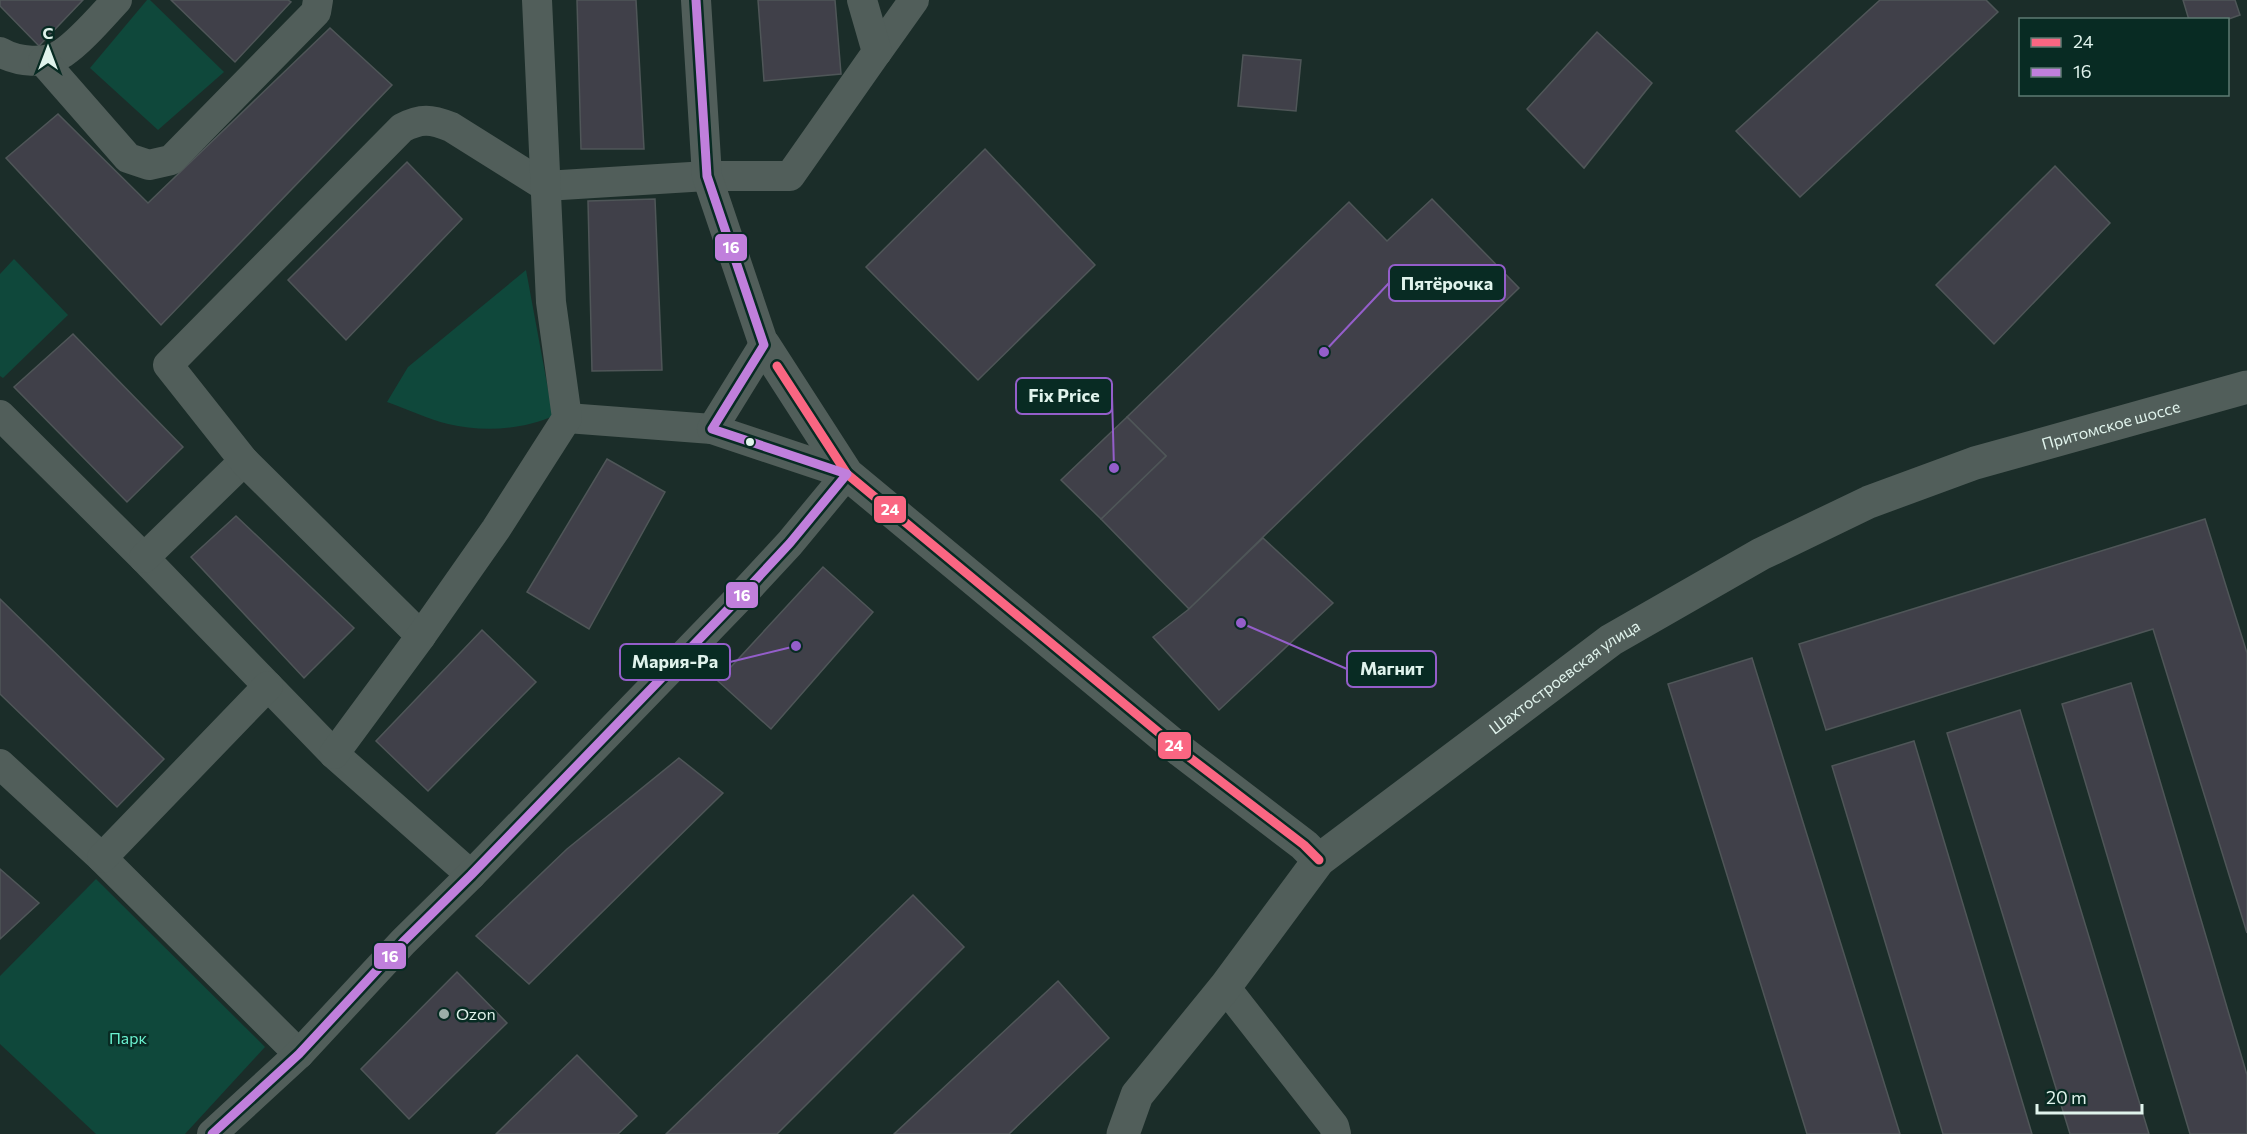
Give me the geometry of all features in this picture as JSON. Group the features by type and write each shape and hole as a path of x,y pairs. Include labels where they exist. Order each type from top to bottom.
{"main road":[{"path":"764,345 847,474 1181,751 1304,845 1319,860"},
{"name":"Притомское шоссе","path":"1975,463 2247,387"},
{"name":"Шахтостроевская улица","path":"1123,1134 1137,1095 1225,987 1319,860 1611,640 1761,554 1869,502 1975,463"}],"street":[{"path":"0,52 6,56 25,60 44,61 63,54 117,0"},
{"path":"44,61 128,158 149,165 171,160 316,12 318,0"},
{"path":"334,754 496,529 567,418 551,302 537,0"},
{"path":"696,0 707,176 764,345 712,429"},
{"path":"862,0 877,52"},
{"path":"421,636 244,461 168,365 402,128 415,122 434,120 451,127 544,186 707,176 790,176 914,0"},
{"path":"0,415 144,558 334,754 471,875"},
{"path":"212,1134 299,1054 403,942 471,875 754,582 790,543 847,474 712,429 567,418"},
{"path":"144,558 244,461"},
{"path":"102,858 268,686"},
{"path":"0,764 102,858 299,1054"},
{"path":"1225,987 1334,1126 1336,1134"}],"green space":[{"path":"147,0 150,0 224,72 158,130 90,68"},
{"path":"14,259 68,315 3,378 0,376 0,274"},
{"path":"526,270 553,416 515,427 488,429 461,427 440,422 387,402 408,367"},
{"name":"Парк","path":"96,879 265,1047 185,1134 96,1134 0,1044 0,976"}],"building":[{"path":"0,0 83,0 39,46 0,6"},
{"path":"171,0 288,0 291,2 235,62"},
{"path":"577,0 636,0 644,149 581,149"},
{"path":"758,0 835,0 841,74 764,81"},
{"path":"1880,0 1986,0 1998,12 1800,197 1736,131"},
{"path":"2183,0 2235,0 2240,15 2229,19 2188,18"},
{"path":"330,28 392,85 161,325 6,158 58,114 148,203"},
{"path":"1597,32 1652,83 1584,168 1527,109"},
{"path":"1243,55 1301,60 1296,111 1238,106"},
{"path":"985,149 1095,265 978,380 866,267"},
{"path":"407,162 462,219 346,340 288,280"},
{"path":"2055,166 2110,223 1994,344 1936,285"},
{"path":"655,199 662,370 592,371 588,201"},
{"path":"1432,199 1519,288 1189,609 1101,519 1166,456 1127,417 1349,202 1387,241"},
{"path":"73,334 183,447 127,502 14,387"},
{"path":"1127,417 1166,456 1101,519 1061,480"},
{"path":"607,459 665,492 589,629 527,592"},
{"path":"236,516 354,628 304,678 191,557"},
{"path":"2205,519 2247,653 2247,933 2153,629 1826,730 1799,644"},
{"path":"1263,538 1333,603 1219,710 1153,637 1189,609"},
{"path":"823,567 873,612 771,729 718,681"},
{"path":"0,599 164,759 117,807 0,694"},
{"path":"482,630 536,682 428,791 376,741"},
{"path":"1752,658 1900,1134 1807,1134 1668,684"},
{"path":"2131,683 2247,1075 2247,1134 2190,1134 2062,704"},
{"path":"2020,710 2149,1134 2070,1134 1947,733"},
{"path":"1914,741 2032,1134 1943,1134 1832,766"},
{"path":"679,758 723,793 529,984 476,936 567,849"},
{"path":"0,869 39,903 0,939"},
{"path":"913,895 964,947 777,1134 666,1134"},
{"path":"457,972 507,1023 409,1119 361,1069"},
{"path":"1058,981 1109,1038 1009,1134 894,1134"},
{"path":"577,1055 637,1116 618,1134 496,1134"}],"transit line":[{"name":"16","path":"212,1134 299,1054 403,942 471,875 740,597 790,543 847,474 712,429 764,345 707,176 696,0"},
{"name":"24","path":"777,366 847,474 1181,751 1304,845 1319,860"}],"place":[{"name":"Пятёрочка","path":"1324,352"},
{"name":"Fix Price","path":"1114,468"},
{"name":"Магнит","path":"1241,623"},
{"name":"Мария-Ра","path":"796,646"},
{"name":"Ozon","path":"444,1014"}]}
